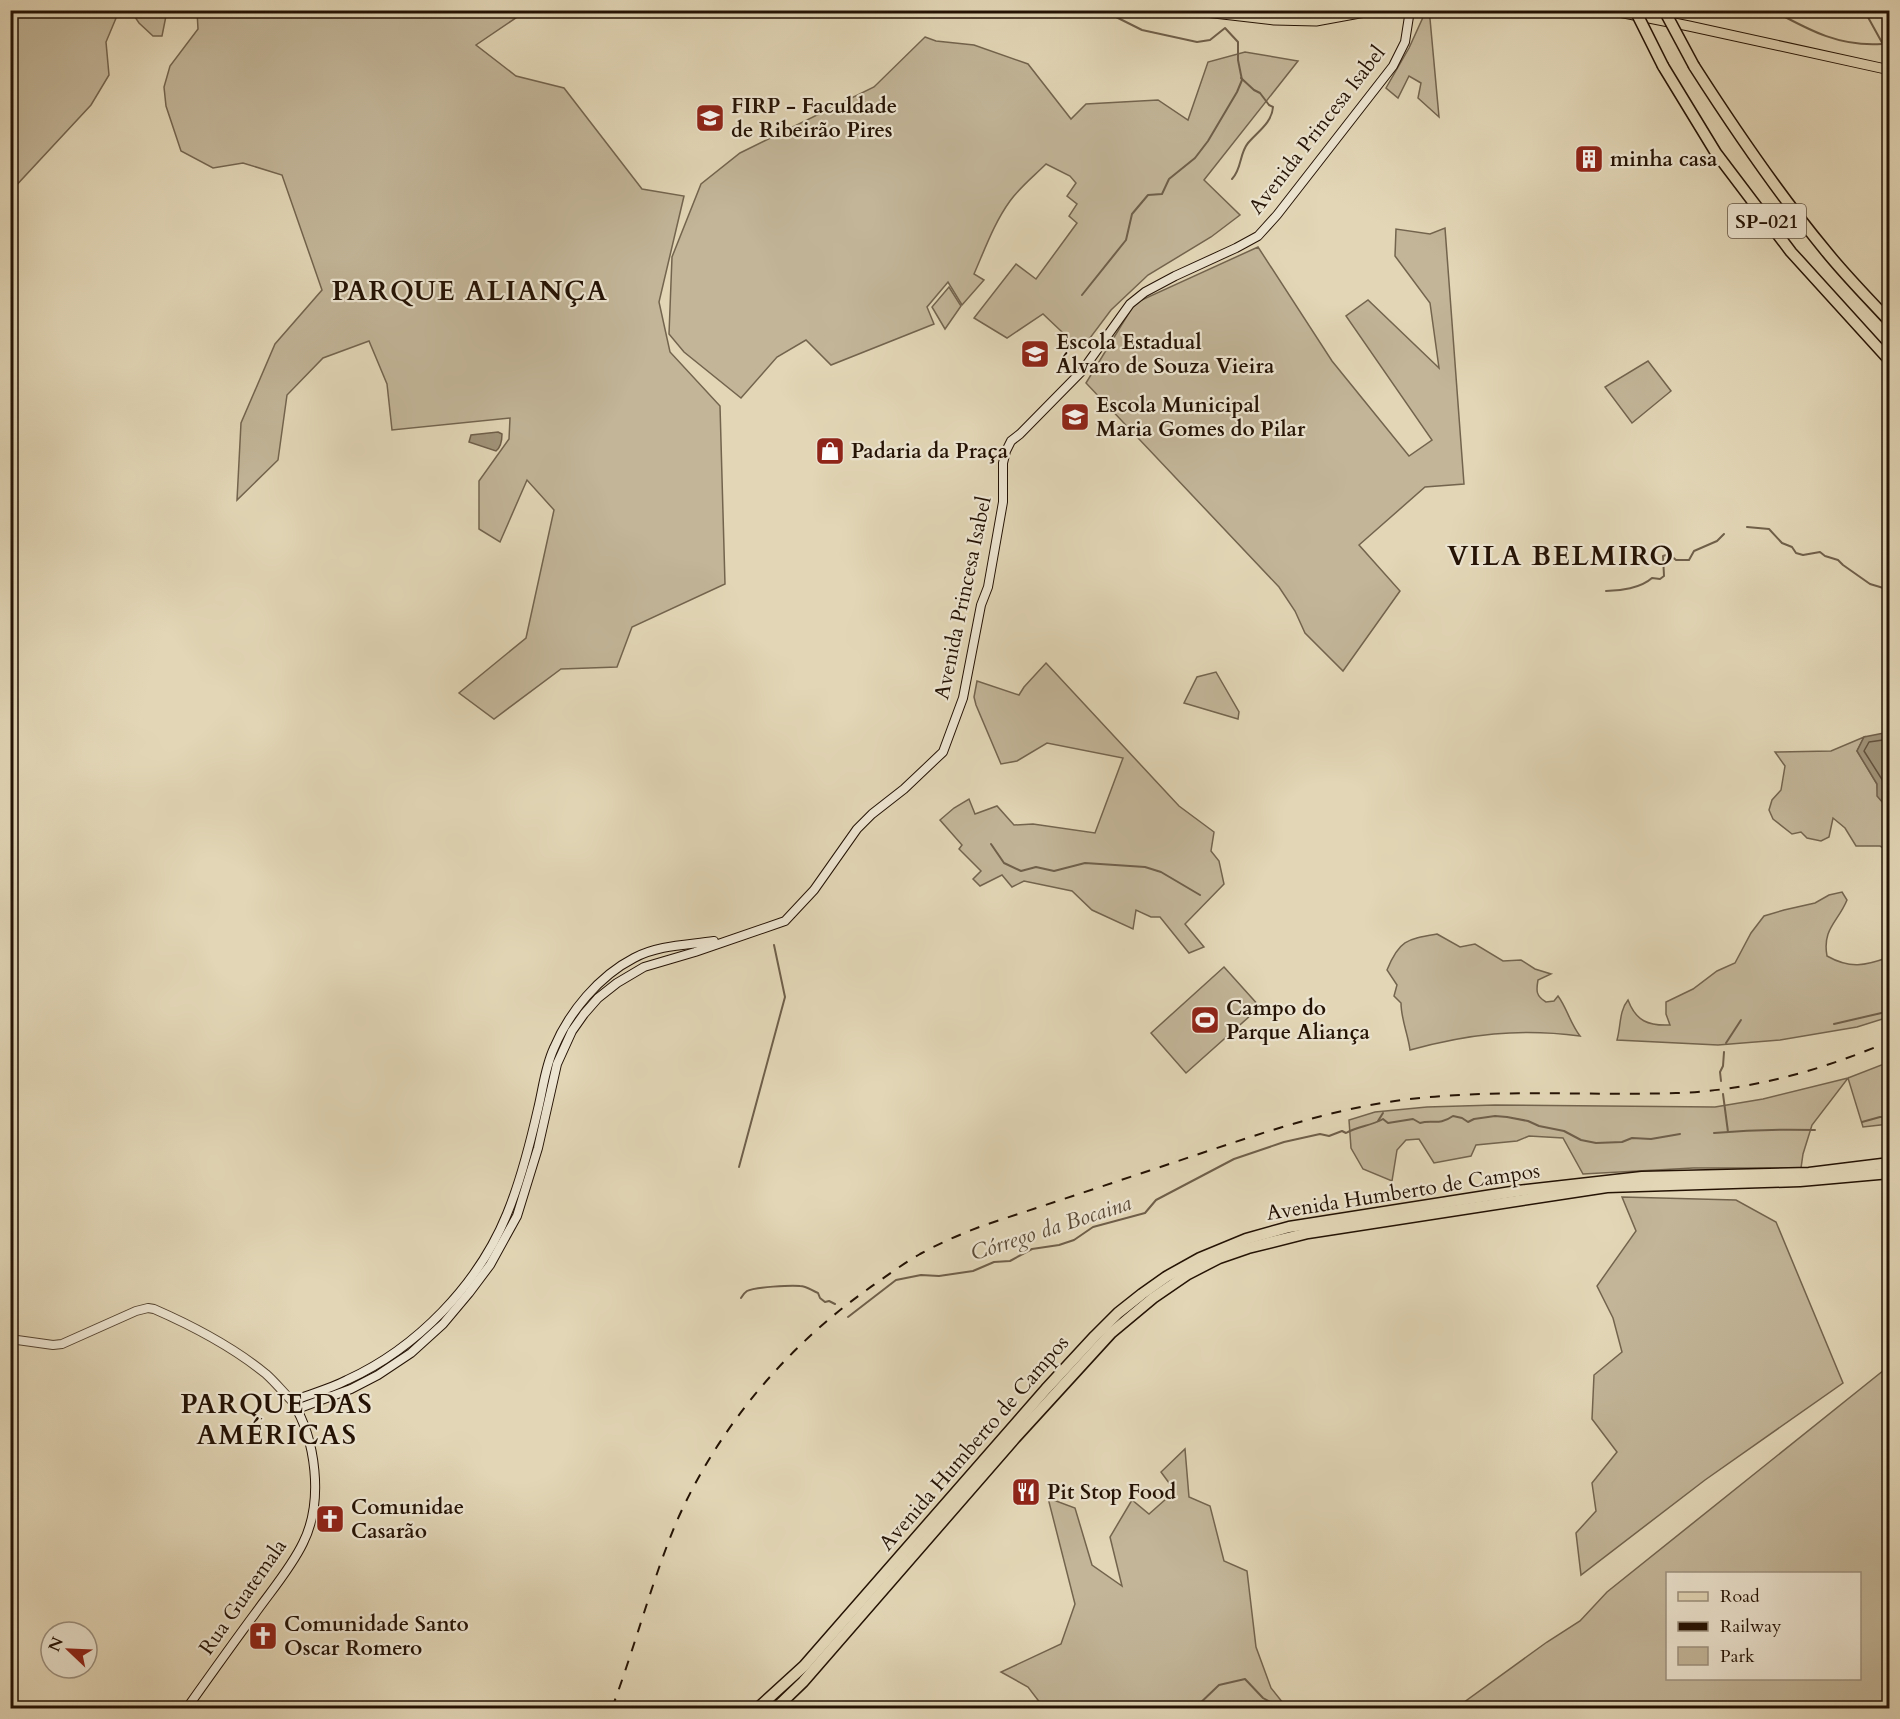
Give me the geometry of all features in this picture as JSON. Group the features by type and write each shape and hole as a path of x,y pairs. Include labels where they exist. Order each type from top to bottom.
{"highway":[{"name":"SP-021","path":"1635,10 1663,66 1716,153 1791,252 1890,362"},
{"name":"SP-021","path":"1664,10 1694,66 1746,147 1825,251 1890,322"},
{"name":"Avenida Humberto de Campos","path":"759,1708 804,1666 949,1506 1111,1333 1153,1298 1188,1274 1219,1258 1306,1228 1642,1177 1809,1173 1890,1163"},
{"name":"Avenida Humberto de Campos","path":"1561,1189 1800,1181 1890,1173"},
{"name":"Avenida Humberto de Campos","path":"776,1708 803,1682 949,1506"}],"main road":[{"path":"1188,10 1274,20 1316,21 1376,10"},
{"name":"Avenida Princesa Isabel","path":"294,1405 351,1389 378,1375 411,1353 443,1324 490,1265 517,1216 538,1148 557,1064 563,1048 584,1014 598,999 612,986 644,967 785,921 814,890 857,829 916,779 943,752 963,698 981,605 988,587 1003,502 1003,463 1011,441 1082,371 1107,338 1119,317 1144,292 1258,236 1277,215 1393,66 1406,42 1410,10"},
{"path":"1609,10 1890,70"},
{"name":"Rua Guatemala","path":"188,1708 280,1580 304,1542 312,1514 313,1458 308,1433 294,1405"}],"street":[{"name":"Rua Guatemala","path":"10,1339 53,1345 72,1341 136,1311 148,1308 194,1328 248,1360 268,1376 294,1405"}],"green space":[{"path":"11,10 119,11 106,42 109,75 91,105 11,191"},
{"path":"131,11 167,11 162,36 153,36 139,23"},
{"path":"197,11 526,11 476,45 516,76 564,88 642,189 684,196 659,302 670,352 720,406 725,584 632,627 617,667 561,669 494,719 459,693 526,638 554,510 527,480 500,542 479,529 479,481 509,439 510,418 392,430 387,384 369,341 323,358 287,395 278,460 237,500 241,423 275,344 322,290 282,175 243,163 213,168 181,151 166,106 164,87 170,66 198,29"},
{"path":"1425,13 1430,19 1439,117 1418,98 1421,83 1409,76 1398,98 1386,88 1409,48"},
{"path":"925,37 936,41 974,45 1028,64 1071,119 1086,104 1158,100 1188,120 1208,62 1245,52 1298,61 1204,180 1240,215 1211,237 1148,275 1111,310 1081,350 1043,314 1007,338 974,318 1016,264 1036,279 1077,223 1069,216 1077,204 1067,196 1076,183 1070,176 1046,164 1018,191 1004,209 974,274 984,280 962,305 948,282 927,307 934,324 831,365 806,340 777,357 741,398 684,352 669,334 672,257 701,184 740,153 874,87"},
{"path":"1445,228 1464,484 1425,487 1359,545 1400,591 1343,671 1305,633 1295,611 1279,587 1086,383 1135,303 1258,247 1332,361 1409,456 1432,440 1346,316 1368,300 1439,368 1430,303 1395,256 1396,229 1430,234"},
{"path":"949,287 961,306 945,329 932,307"},
{"path":"1648,361 1671,391 1632,423 1605,387"},
{"path":"1046,663 1179,806 1214,832 1211,851 1219,861 1224,884 1185,924 1204,947 1189,953 1160,917 1151,917 1136,910 1133,929 1092,910 1072,891 1024,881 1012,887 1002,875 980,886 973,879 981,871 959,849 962,845 940,820 969,799 975,814 997,806 1014,825 1033,824 1095,833 1123,758 1047,743 1017,761 1001,764 976,705 974,697 977,681 1019,695"},
{"path":"1216,672 1239,712 1238,719 1184,703 1197,677"},
{"path":"1864,737 1857,751 1877,784 1878,796 1889,810 1889,851 1880,846 1856,846 1845,828 1833,818 1829,837 1821,841 1807,838 1801,832 1792,834 1773,819 1769,810 1772,800 1781,790 1785,766 1775,752 1831,751"},
{"path":"1842,892 1847,900 1829,932 1827,956 1843,963 1858,965 1889,957 1889,1017 1857,1027 1780,1040 1718,1045 1617,1040 1622,1014 1628,1000 1635,1013 1644,1021 1670,1025 1666,1014 1666,1002 1693,989 1717,971 1735,963 1751,933 1764,916 1815,903 1829,895"},
{"path":"1437,934 1460,947 1475,944 1503,961 1521,960 1535,969 1551,974 1538,980 1539,995 1546,1002 1554,1001 1558,996 1580,1036 1536,1033 1494,1034 1452,1040 1410,1050 1401,1003 1394,996 1397,985 1387,970 1396,952 1405,943"},
{"name":"Campo do Parque Aliança","path":"1224,967 1260,1007 1186,1073 1151,1033"},
{"path":"1889,1062 1889,1124 1863,1127 1848,1078"},
{"path":"1848,1078 1812,1125 1801,1168 1693,1168 1583,1174 1563,1138 1529,1136 1517,1141 1476,1145 1471,1156 1434,1163 1419,1139 1406,1140 1397,1150 1392,1181 1363,1169 1351,1148 1349,1120 1375,1112 1427,1107 1495,1105 1715,1107 1763,1099"},
{"path":"1622,1197 1736,1200 1776,1222 1843,1383 1705,1480 1581,1575 1576,1533 1596,1511 1592,1483 1617,1452 1592,1419 1594,1375 1622,1352 1613,1318 1597,1286 1636,1231"},
{"path":"1889,1366 1889,1708 1456,1708 1580,1621 1607,1592"},
{"path":"1185,1449 1189,1497 1210,1506 1224,1561 1247,1571 1256,1647 1271,1688 1287,1708 1044,1708 1028,1687 1001,1672 1061,1644 1075,1604 1048,1498 1075,1508 1092,1565 1122,1586 1110,1537 1132,1500 1149,1514 1175,1491 1161,1472"}],"water":[{"path":"498,432 502,434 502,439 496,451 469,442 471,435"},
{"path":"1889,733 1889,810 1877,796 1877,784 1857,751 1864,737"}],"waterway":[{"path":"1082,295 1126,240 1132,214 1148,195 1162,194 1169,179 1195,158 1208,141 1242,80 1238,60 1238,42 1225,28 1210,40 1197,42 1142,30 1102,10"},
{"path":"1772,10 1825,36 1852,43 1882,44"},
{"path":"1864,10 1885,48 1890,51"},
{"path":"1232,179 1245,147 1267,123 1273,107 1241,78"},
{"path":"1747,527 1769,529 1782,543 1792,547 1796,553 1803,555 1820,552 1838,560 1870,584 1890,590"},
{"path":"1606,591 1624,590 1636,587 1652,578 1660,579 1664,576 1663,556 1669,554 1676,560 1689,560 1694,551 1717,541 1724,534"},
{"path":"991,844 1004,863 1021,871 1036,867 1054,871 1085,863 1145,867 1161,872 1200,895"},
{"path":"739,1167 785,997 774,945"},
{"path":"1834,1024 1890,1011"},
{"path":"1726,1043 1741,1020"},
{"path":"1721,1081 1720,1072 1724,1052"},
{"path":"1723,1094 1728,1132"},
{"name":"Córrego da Bocaina","path":"1378,1121 1383,1113"},
{"name":"Córrego da Bocaina","path":"848,1317 896,1280 921,1275 939,1276 973,1271 994,1262 1010,1261 1032,1249 1059,1245 1074,1240 1093,1227 1145,1213 1156,1200 1234,1159 1284,1142 1320,1134 1329,1136 1342,1131 1346,1133 1383,1119 1388,1123 1413,1119 1420,1123 1440,1122 1453,1116 1468,1122 1495,1116 1507,1117 1564,1131 1581,1140 1596,1143 1622,1142 1632,1138 1651,1139 1680,1134"},
{"name":"Córrego da Bocaina","path":"1862,1122 1890,1117"},
{"name":"Córrego da Bocaina","path":"1714,1133 1815,1130"},
{"name":"Córrego da Bocaina","path":"741,1298 751,1290 800,1286 818,1293 825,1302 835,1304"},
{"path":"1195,1708 1219,1685 1245,1679 1263,1698 1281,1708"}],"railway":[{"path":"612,1708 676,1523 713,1452 760,1388 815,1331 878,1282 909,1260 928,1250 982,1226 1245,1139 1369,1105 1465,1095 1641,1094 1731,1088 1812,1070 1890,1041"}],"place":[{"name":"FIRP - Faculdade de Ribeirão Pires","path":"710,118"},
{"name":"minha casa","path":"1589,159"},
{"name":"Escola Estadual Álvaro de Souza Vieira","path":"1035,354"},
{"name":"Escola Municipal Maria Gomes do Pilar","path":"1075,417"},
{"name":"Padaria da Praça","path":"830,451"},
{"name":"Campo do Parque Aliança","path":"1205,1020"},
{"name":"Pit Stop Food","path":"1026,1492"},
{"name":"Comunidae Casarão","path":"330,1519"},
{"name":"Comunidade Santo Oscar Romero","path":"263,1636"}],"district":[{"name":"PARQUE ALIANÇA","path":"470,291"},
{"name":"VILA BELMIRO","path":"1561,556"},
{"name":"PARQUE DAS AMÉRICAS","path":"277,1420"}]}
